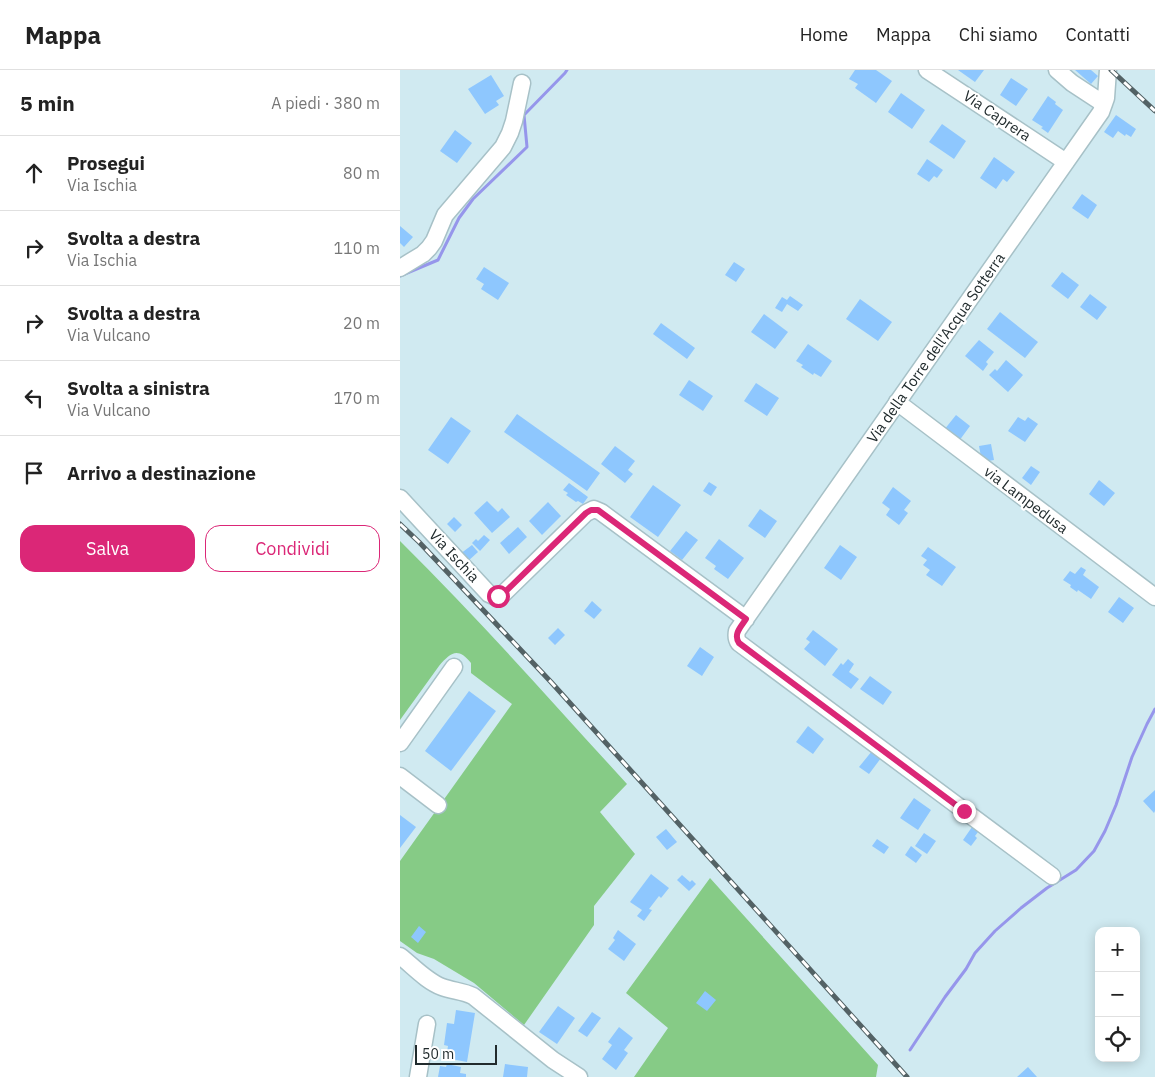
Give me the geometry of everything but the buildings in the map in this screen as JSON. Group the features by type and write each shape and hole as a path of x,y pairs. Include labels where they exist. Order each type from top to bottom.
{"street":[{"name":"Via Caprera","path":"927,70 1066,162"},
{"path":"1057,70 1072,83 1104,104"},
{"name":"Via della Torre dell'Acqua Sotterra","path":"1052,876 739,643 737,633 1101,112 1106,98 1108,70"},
{"path":"400,268 423,254 429,248 445,215 503,147 514,121 522,83"},
{"name":"via Lampedusa","path":"897,402 1155,597"},
{"name":"Via Ischia","path":"400,498 489,594 494,597 503,594 589,510 594,510 601,512 746,619"},
{"path":"400,743 454,667"},
{"path":"400,776 438,805"},
{"path":"400,956 434,983 474,996 572,1075"},
{"path":"418,1077 427,1024"}],"green space":[{"path":"400,541 487,631 627,784 600,812 635,854 594,906 594,925 524,1025 474,983 434,959 417,953 400,941 400,861 512,704 471,673 471,663 462,655 455,653 447,657 439,666 400,720"},
{"path":"710,878 878,1065 876,1077 634,1077 668,1028 626,993"}],"waterway":[{"path":"400,276 438,260 459,218 473,199 527,147 524,115 567,70"},
{"path":"910,1050 975,953 995,931 1047,888 1076,870 1094,851 1105,831 1132,757 1155,709"}],"railway":[{"path":"1111,70 1155,111"},
{"path":"400,524 551,682 907,1077"}],"route":[{"path":"498,596 503,594 589,510 598,510 746,619 737,633 736,637 739,643 964,811"}]}
